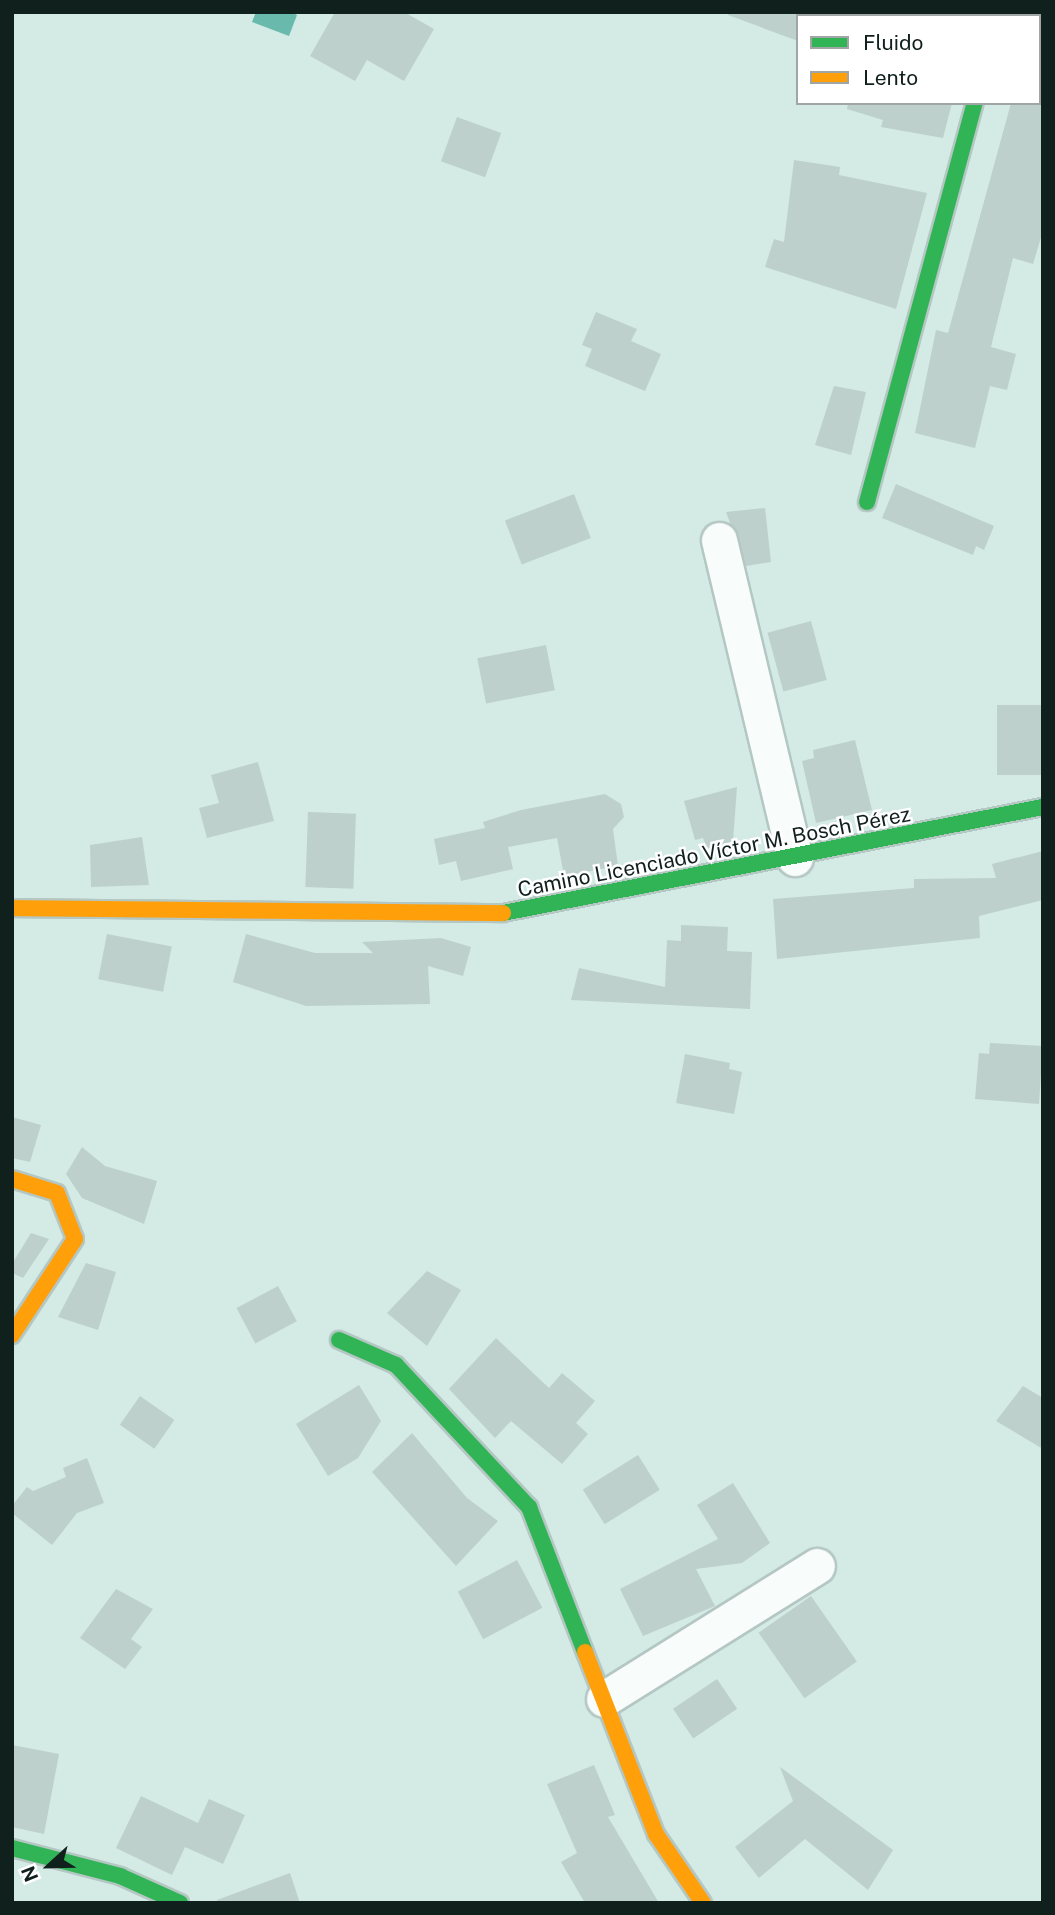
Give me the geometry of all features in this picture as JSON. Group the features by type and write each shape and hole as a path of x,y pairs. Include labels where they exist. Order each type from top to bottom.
{"street":[{"path":"867,502 974,105"},
{"path":"719,540 795,858"},
{"name":"Camino Licenciado Víctor M. Bosch Pérez","path":"12,908 526,914 1043,807"},
{"path":"12,1179 57,1193 75,1239 12,1335"},
{"path":"340,1340 396,1365 529,1507 656,1834 704,1903"},
{"path":"604,1699 817,1566"},
{"path":"12,1848 121,1876 180,1903"}],"shaded area":[{"path":"256,12 291,12 297,15 289,36 252,22"}],"building":[{"path":"335,12 404,12 434,29 404,81 367,60 355,81 310,56"},
{"path":"728,12 798,12 796,40 728,15"},
{"path":"1043,103 1043,231 1033,264 1013,258 991,347 1016,354 1007,390 990,386 975,448 915,433 936,330 948,333 1010,105"},
{"path":"848,105 951,105 943,138 881,127 883,120 847,109"},
{"path":"457,117 501,133 485,177 441,161"},
{"path":"794,160 840,167 839,175 927,193 896,309 765,267 774,239 784,242"},
{"path":"596,312 637,329 631,341 661,354 645,391 585,366 592,349 582,345"},
{"path":"834,386 866,392 851,455 815,445"},
{"path":"896,484 994,526 984,550 976,546 973,555 882,518"},
{"path":"574,494 591,538 522,564 505,521"},
{"path":"765,508 771,562 746,566 726,512"},
{"path":"811,621 827,680 783,692 768,633"},
{"path":"546,645 555,690 486,704 477,658"},
{"path":"997,705 1043,705 1043,775 997,775"},
{"path":"855,740 872,810 816,823 802,761 814,758 813,750"},
{"path":"258,762 274,821 207,838 199,808 219,803 211,775"},
{"path":"737,787 733,841 707,849 703,838 695,840 684,801"},
{"path":"605,794 621,804 624,817 613,829 618,866 564,876 557,838 508,847 513,869 461,881 456,861 439,865 434,839 485,828 483,822 521,810"},
{"path":"308,812 356,814 353,889 305,887"},
{"path":"142,837 149,885 91,887 90,845"},
{"path":"1043,851 1043,900 979,916 980,938 777,959 773,899 914,888 914,879 996,878 992,864"},
{"path":"681,925 728,927 727,951 752,952 750,1009 571,1000 579,968 665,987 667,940 681,941"},
{"path":"107,934 172,947 163,992 98,979"},
{"path":"246,934 315,953 373,953 362,942 441,938 471,947 463,976 428,966 430,1004 306,1006 233,982"},
{"path":"990,1043 1043,1046 1039,1104 975,1099 979,1053 989,1054"},
{"path":"685,1054 730,1063 729,1069 742,1072 734,1114 676,1103"},
{"path":"12,1117 41,1125 30,1162 12,1158"},
{"path":"82,1147 105,1166 157,1181 144,1224 82,1198 66,1174"},
{"path":"31,1233 49,1239 23,1278 12,1273 12,1264"},
{"path":"86,1263 116,1272 98,1330 58,1317"},
{"path":"427,1271 461,1290 427,1346 387,1313"},
{"path":"278,1286 297,1321 255,1343 237,1308"},
{"path":"496,1338 549,1388 562,1373 595,1401 576,1423 588,1434 562,1464 511,1421 495,1438 449,1389"},
{"path":"359,1385 381,1421 358,1458 328,1476 296,1424"},
{"path":"1023,1386 1043,1398 1043,1449 996,1421"},
{"path":"140,1396 174,1420 154,1449 120,1425"},
{"path":"412,1433 467,1498 498,1521 456,1566 372,1472"},
{"path":"638,1455 660,1490 605,1524 583,1489"},
{"path":"87,1458 104,1503 77,1513 52,1545 12,1513 12,1506 27,1487 33,1491 66,1477 63,1468"},
{"path":"733,1483 770,1543 742,1563 696,1569 715,1606 643,1636 620,1589 718,1539 697,1505"},
{"path":"517,1560 542,1608 483,1639 458,1591"},
{"path":"116,1589 153,1609 131,1639 142,1647 125,1669 80,1638"},
{"path":"811,1596 857,1662 804,1698 759,1633"},
{"path":"717,1679 737,1709 693,1738 673,1709"},
{"path":"12,1745 59,1754 44,1834 12,1827"},
{"path":"594,1765 615,1815 608,1817 659,1903 585,1903 561,1862 577,1853 547,1784"},
{"path":"780,1767 893,1850 868,1890 805,1839 759,1878 735,1847 793,1801"},
{"path":"141,1796 198,1823 209,1799 245,1815 223,1864 185,1847 172,1875 116,1848"},
{"path":"290,1873 300,1903 217,1903 217,1900"}],"traffic: fast":[{"path":"867,502 974,105"},
{"path":"503,913 1043,807"},
{"path":"339,1340 396,1365 529,1507 585,1652"},
{"path":"12,1848 120,1876 180,1903"}],"traffic: slow":[{"path":"12,908 503,913"},
{"path":"12,1179 57,1193 75,1239 12,1335"},
{"path":"585,1652 656,1834 703,1903"}]}
